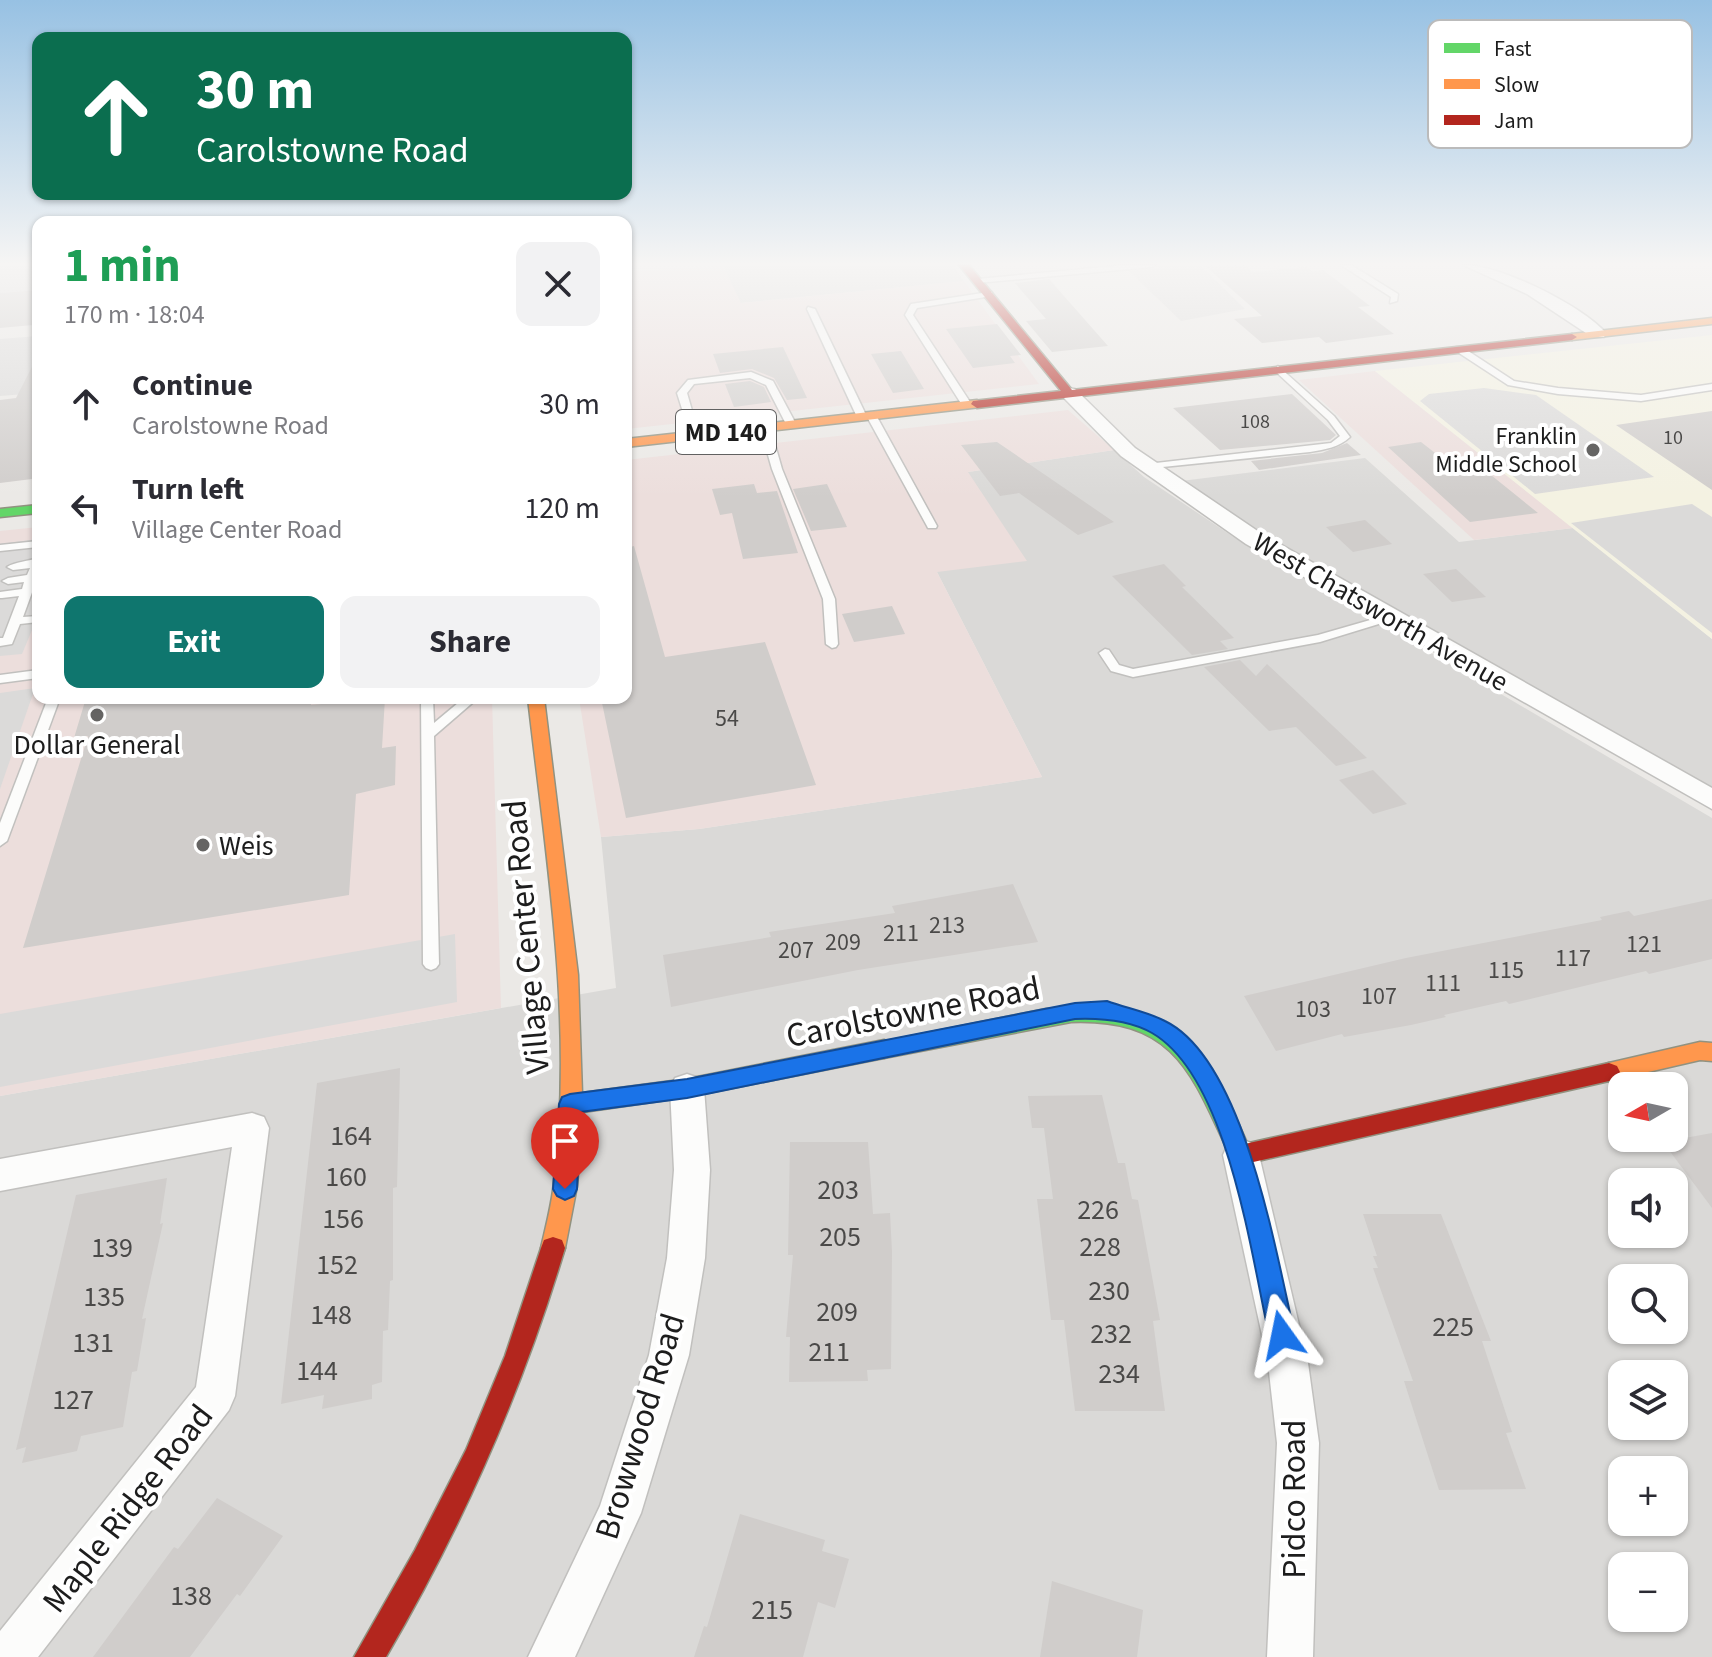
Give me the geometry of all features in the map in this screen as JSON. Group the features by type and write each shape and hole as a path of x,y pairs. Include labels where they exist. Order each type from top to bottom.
{"street":[{"path":"1027,342 1069,393"},
{"name":"MD 140","path":"632,442 1517,342"},
{"name":"West Chatsworth Avenue","path":"1069,393 1147,467 1254,539 1712,800"},
{"path":"0,513 32,510"},
{"name":"Village Center Road","path":"369,1657 406,1599 474,1471 517,1365 565,1189 570,1104 568,1025 537,704"},
{"name":"Carolstowne Road","path":"570,1104 687,1088 1075,1011 1107,1010 1159,1027 1181,1045 1207,1080 1241,1155"},
{"path":"1241,1155 1700,1051 1712,1052"},
{"name":"Browwood Road","path":"551,1657 619,1513 669,1355 686,1258 692,1170 687,1088"},
{"name":"Maple Ridge Road","path":"0,1175 252,1128 215,1396 9,1657"},
{"name":"Pidco Road","path":"1241,1155 1288,1363 1298,1443 1290,1657"}],"lane":[{"path":"828,342 867,416 932,526"},
{"path":"927,342 967,405"},
{"path":"1459,349 1511,383 1558,391 1641,398 1712,387"},
{"path":"1147,467 1310,449 1334,445 1345,437 1331,418 1278,369"},
{"path":"694,435 682,393 691,382 751,375 770,383 791,424"},
{"path":"765,427 777,469 829,599 832,644"},
{"path":"0,548 32,545"},
{"path":"13,567 32,564"},
{"path":"8,581 31,578"},
{"path":"0,642 8,641 31,578"},
{"path":"2,595 25,592"},
{"path":"0,616 32,619"},
{"path":"1105,653 1115,668 1133,673 1320,638 1391,617"},
{"path":"0,679 32,675"},
{"path":"0,841 52,704"},
{"path":"427,704 431,964"},
{"path":"427,735 465,704"}],"shaded area":[{"path":"0,342 32,342 32,393 0,396"},
{"path":"632,342 1009,342 1039,384 632,428"},
{"name":"Franklin Middle School","path":"1643,342 1712,342 1712,639 1375,371"},
{"path":"1375,371 1573,528 1474,540 1299,380"},
{"path":"1484,388 1536,395 1654,477 1535,494 1420,401 1429,394"},
{"path":"1068,410 1114,450 968,472 1027,561 937,572 1042,777 699,829 601,837 580,704 632,704 632,459"},
{"path":"1114,450 1144,477 1232,536 1712,818 1712,1657 0,1657 0,1096 616,988 601,837 699,829 1042,777 937,572 968,472"},
{"path":"1365,458 1459,542 1573,528 1712,639 1712,789 1267,537 1181,481"},
{"path":"1692,504 1712,517 1712,633 1571,523"},
{"path":"32,528 32,704 492,704 501,1008 0,1096 0,531"},
{"path":"32,540 32,630 22,654 0,656 0,544"},
{"path":"32,688 32,697 0,789 0,693"},
{"path":"455,934 457,1002 0,1087 0,1014"}],"building":[{"path":"955,342 1011,342 1021,355 1010,356 1015,363 973,368"},
{"path":"1044,342 1105,342 1108,346 1052,352"},
{"path":"783,347 807,398 787,400 774,378 752,369 720,373 713,354"},
{"path":"901,351 924,389 893,393 871,354"},
{"path":"32,367 32,479 0,483 0,400 16,398"},
{"path":"750,381 764,387 771,402 734,407 725,384"},
{"path":"1292,394 1336,435 1330,440 1220,450 1173,408"},
{"path":"1712,411 1712,490 1616,425"},
{"path":"997,442 1114,522 1078,535 1019,493 1000,496 961,445"},
{"path":"1421,442 1462,474 1486,471 1538,513 1470,522 1388,447"},
{"path":"1347,443 1361,455 1259,470 1251,461 1322,453"},
{"path":"754,484 757,493 777,491 798,553 743,559 732,513 720,515 712,489"},
{"path":"827,484 847,527 811,531 793,489"},
{"path":"1365,520 1392,544 1353,552 1326,527"},
{"path":"632,546 665,657 765,642 816,785 626,818 602,704 632,704"},
{"path":"1164,564 1186,586 1182,587 1234,638 1220,641 1228,649 1192,655 1112,576"},
{"path":"1456,569 1486,597 1452,602 1423,574"},
{"path":"892,606 905,634 854,642 842,614"},
{"path":"1240,660 1256,676 1267,664 1367,758 1336,766 1296,727 1269,731 1204,667"},
{"name":"Weis","path":"84,704 385,704 382,748 396,746 395,785 356,794 349,895 23,948 88,736 74,738"},
{"path":"1373,770 1407,804 1373,814 1339,780"},
{"path":"1013,884 1038,942 858,970 671,1007 663,955 771,937 769,932 895,913 892,906"},
{"path":"1712,899 1712,959 1649,974 1646,971 1509,1004 1506,1001 1411,1025 1344,1037 1342,1034 1276,1051 1244,996 1406,958 1602,920 1600,917 1629,911 1634,916"},
{"path":"400,1068 397,1187 393,1188 393,1280 390,1281 388,1330 383,1331 382,1382 372,1385 372,1399 322,1409 324,1395 281,1404 317,1083"},
{"path":"1102,1095 1118,1163 1125,1163 1132,1199 1138,1200 1160,1320 1153,1321 1165,1411 1075,1411 1064,1320 1051,1320 1037,1199 1053,1199 1044,1128 1032,1128 1028,1096"},
{"path":"1712,1133 1712,1208 1688,1176 1688,1168 1682,1168 1670,1152 1688,1152 1688,1137"},
{"path":"790,1142 868,1142 873,1214 890,1213 892,1252 891,1369 867,1370 868,1381 789,1382 790,1337 786,1337 793,1255 788,1255"},
{"path":"167,1178 160,1224 163,1223 142,1319 146,1318 137,1371 132,1372 123,1427 81,1436 77,1451 22,1463 26,1447 16,1450 76,1195"},
{"path":"1363,1214 1441,1214 1491,1341 1482,1341 1512,1432 1506,1433 1526,1489 1439,1490 1404,1381 1413,1381 1373,1268 1378,1268 1373,1256 1377,1256"},
{"path":"217,1498 283,1536 240,1596 237,1594 190,1657 93,1657 174,1547 178,1549"},
{"path":"740,1514 825,1540 822,1551 849,1559 835,1608 818,1602 803,1657 694,1657 704,1626 707,1627"},
{"path":"1052,1581 1143,1610 1137,1657 1040,1657"}],"traffic: fast":[{"path":"0,513 32,510"},
{"path":"884,1049 1071,1014 1118,1015 1140,1021 1162,1032 1192,1060 1216,1099 1241,1155 1249,1153"}],"traffic: slow":[{"path":"632,442 977,404"},
{"path":"537,704 561,902 572,1048 566,1186 553,1248"},
{"path":"570,1104 687,1088 884,1049"},
{"path":"1609,1072 1700,1051 1712,1052"}],"traffic: jam":[{"path":"1027,342 1069,393"},
{"path":"977,404 1525,342"},
{"path":"1249,1153 1608,1072"},
{"path":"369,1657 451,1510 498,1408 537,1302 553,1248"}],"place":[{"name":"Franklin Middle School","path":"1593,450"},
{"name":"Dollar General","path":"97,715"},
{"name":"Weis","path":"203,845"}],"route":[{"path":"565,1189 570,1104 687,1088 1075,1011 1107,1010 1159,1027 1181,1045 1207,1080 1241,1155 1260,1226 1282,1335"}]}
